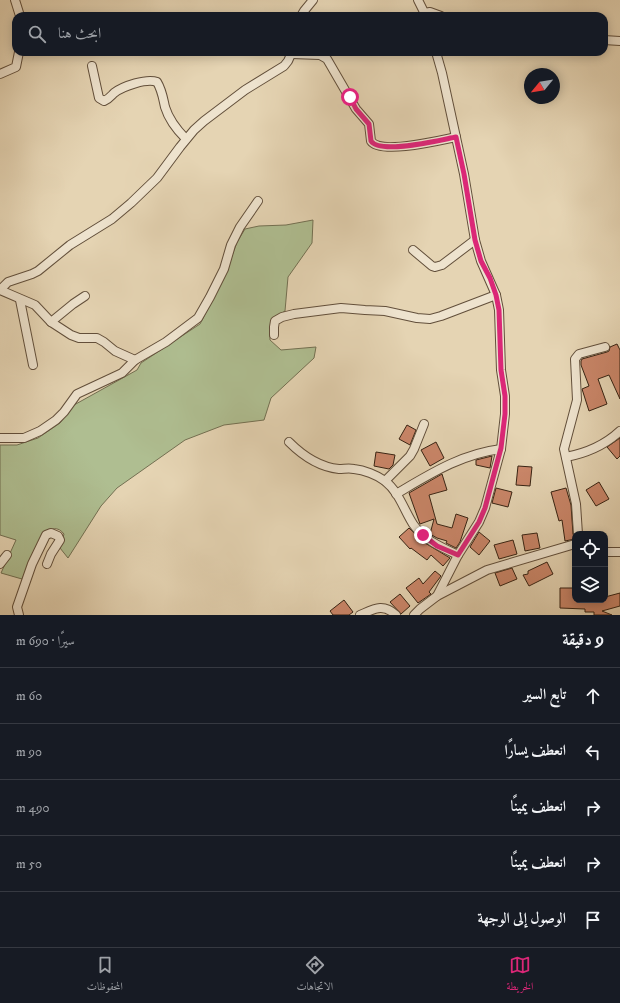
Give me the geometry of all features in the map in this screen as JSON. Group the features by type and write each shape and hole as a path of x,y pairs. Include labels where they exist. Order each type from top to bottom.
{"street":[{"path":"15,0 19,12"},
{"path":"303,12 313,0"},
{"path":"418,0 424,12"},
{"path":"608,40 620,41"},
{"path":"0,74 16,67 18,56"},
{"path":"135,360 115,351 97,338 79,338 71,335 51,322 35,305 28,301 20,300 0,290 8,282 38,271 70,245 116,215 131,203 157,178 186,139 204,121 230,100 284,66 290,56"},
{"path":"322,56 327,59 356,109 369,124 371,141 376,146 402,147 456,137"},
{"path":"437,56 464,174 475,240 481,261 490,278 496,295 499,310 501,370 505,396 505,421 501,448 482,515 458,555 437,596"},
{"path":"92,66 99,98 104,101 109,99 120,89 128,86 150,80 157,82 162,92 169,118 176,129 186,139"},
{"path":"0,438 24,438 40,431 56,420 64,412 77,394 122,373 135,360 166,342 198,318 224,269 231,245 258,201"},
{"path":"413,250 435,267 442,265 475,240"},
{"path":"274,335 275,321 282,317 294,314 341,308 385,311 417,318 430,319 496,295"},
{"path":"51,322 85,296"},
{"path":"20,300 33,365"},
{"path":"578,531 576,504 564,449 577,400 576,359 579,354 605,347"},
{"path":"385,481 410,456 424,424"},
{"path":"566,457 579,455 595,449 610,440 620,431"},
{"path":"289,442 298,451 316,462 338,469 355,469 363,471 385,481 396,494 414,526 437,546 458,555"},
{"path":"396,494 435,471 469,455 501,448"},
{"path":"19,615 17,607 32,564 46,535 51,533 58,536 60,540 51,554 47,564"},
{"path":"414,615 437,596 494,567 572,545"},
{"path":"608,552 620,552"},
{"path":"0,564 7,555"},
{"path":"360,615 377,608 385,607 396,615"}],"green space":[{"path":"313,220 312,243 288,277 285,311 272,323 270,340 281,350 316,347 314,358 271,398 264,420 224,425 185,440 117,488 101,506 68,558 60,548 64,534 62,531 52,529 44,533 22,579 1,573 16,540 0,535 0,445 17,445 38,438 60,423 74,405 137,370 141,363 200,324 224,278 237,242 245,229 259,226 286,225"}],"building":[{"path":"617,344 620,350 620,399 609,375 598,379 607,404 589,411 582,389 589,386 581,365 581,361 582,359 607,352 609,351 610,347"},
{"path":"407,425 416,430 410,445 399,439"},
{"path":"620,438 620,456 617,459 607,447"},
{"path":"436,442 444,458 430,466 421,450"},
{"path":"376,452 395,455 393,465 389,469 374,466"},
{"path":"492,456 490,468 476,465 476,460"},
{"path":"518,466 532,467 530,486 516,485"},
{"path":"442,474 447,490 429,495 437,524 452,528 456,514 468,518 460,542 456,548 446,543 447,541 430,534 434,519 420,524 409,493"},
{"path":"599,482 609,499 596,506 586,490"},
{"path":"496,488 512,492 508,507 492,503"},
{"path":"566,488 571,505 572,540 565,541 562,520 559,521 551,492"},
{"path":"409,528 425,543 450,558 443,566 431,555 427,560 411,548 410,549 399,537"},
{"path":"479,532 490,541 479,555 470,547"},
{"path":"537,533 540,548 525,551 522,535"},
{"path":"513,540 517,554 499,559 494,545"},
{"path":"547,562 553,574 529,586 523,575 528,574 528,571"},
{"path":"512,568 517,579 500,586 495,573"},
{"path":"435,571 441,576 429,592 431,594 418,603 406,588 419,578 423,584"},
{"path":"560,588 572,588 572,603 608,603 608,596 620,593 620,606 602,611 612,615 594,615 594,612 585,612 585,609 560,608"},
{"path":"400,594 410,606 401,614 390,602"},
{"path":"344,600 353,612 349,615 333,615 330,611"}],"route":[{"path":"350,97 356,109 369,124 371,141 376,146 402,147 456,137 475,240 481,261 490,278 496,295 499,310 501,370 505,396 505,414 501,448 485,508 479,522 458,555 437,546 423,535"}]}
